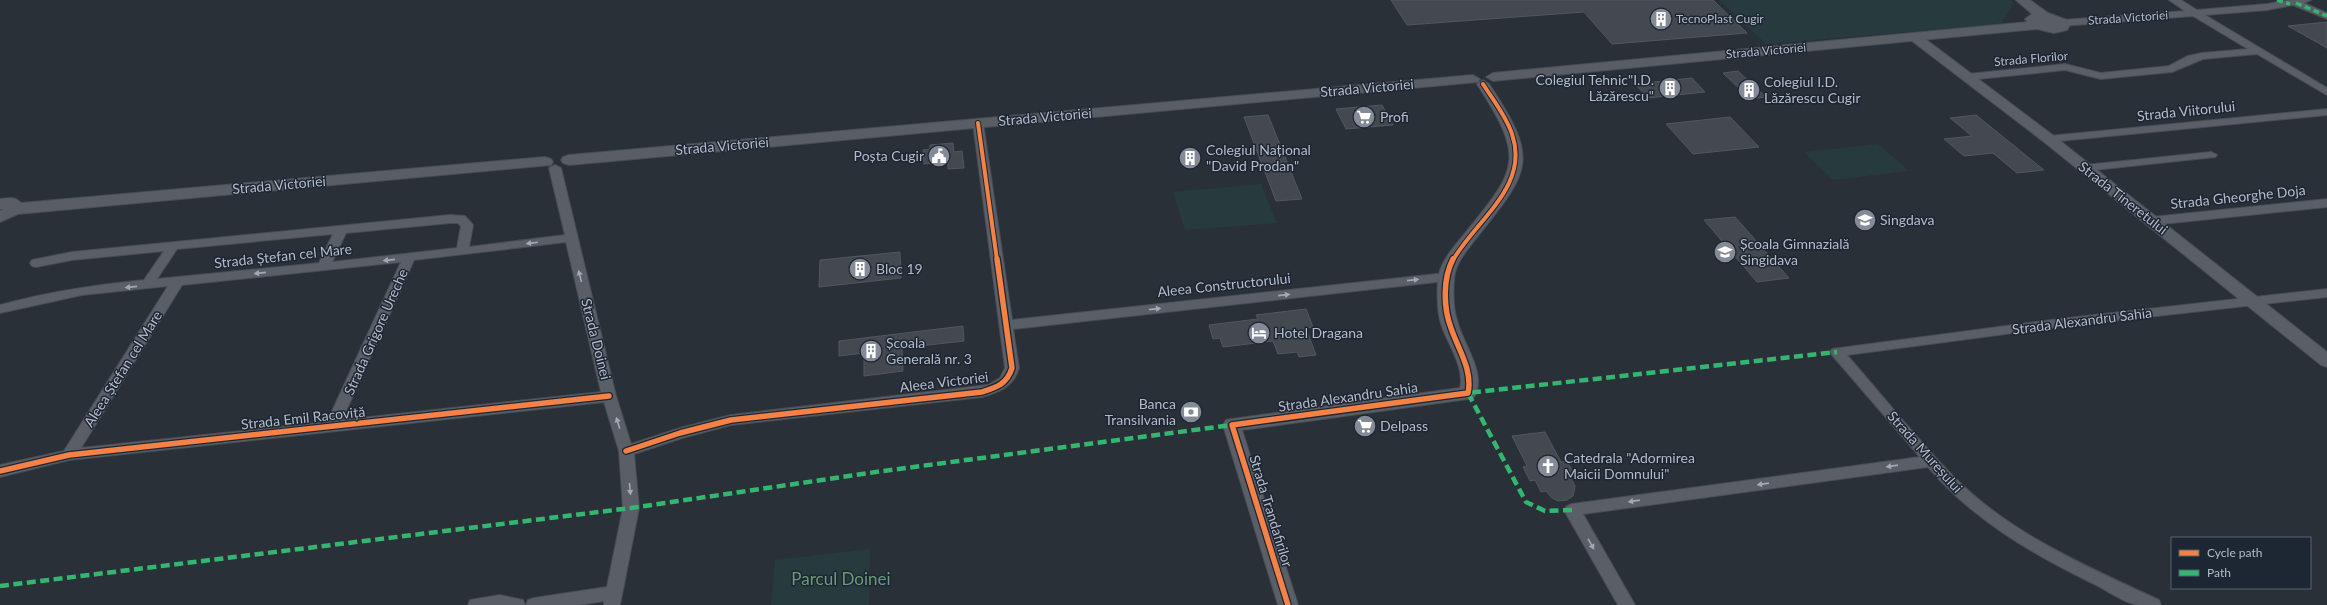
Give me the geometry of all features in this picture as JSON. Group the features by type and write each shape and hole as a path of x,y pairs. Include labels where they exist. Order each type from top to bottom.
{"main road":[{"path":"2022,0 2041,21 2062,23"},
{"name":"Strada Victoriei","path":"5,210 550,165 558,156 566,157 569,160 1483,80 1916,38 2041,21"}],"street":[{"path":"2174,0 2327,92"},
{"path":"2277,0 2327,16"},
{"name":"Strada Victoriei","path":"2062,23 2293,4 2306,0"},
{"name":"Strada Tineretului","path":"1916,38 2049,139 2327,361"},
{"name":"Strada Florilor","path":"1968,77 2065,67 2101,76 2172,69 2181,62 2201,56 2259,51"},
{"path":"1446,277 1457,252 1499,200 1510,184 1517,168 1519,156 1514,134 1483,80"},
{"name":"Strada Viitorului","path":"2049,139 2327,112"},
{"name":"Aleea Victoriei","path":"626,451 680,433 731,420 982,392 997,388 1009,378 1012,368 978,123"},
{"path":"2085,168 2210,155"},
{"name":"Strada Doinei","path":"550,165 571,238 610,396 626,451 631,508 613,599"},
{"name":"Strada Gheorghe Doja","path":"2152,221 2327,203"},
{"path":"36,263 72,256 342,229 461,219 467,225 462,252"},
{"path":"323,267 342,229"},
{"name":"Strada Ștefan cel Mare","path":"0,309 50,296 409,258 571,238"},
{"path":"147,285 173,246"},
{"name":"Strada Grigore Ureche","path":"332,427 409,258"},
{"name":"Aleea Constructorului","path":"1006,325 1446,277"},
{"name":"Strada Alexandru Sahia","path":"1232,425 1468,393 1471,379 1448,320 1446,277"},
{"name":"Aleea Ștefan cel Mare","path":"69,455 177,282"},
{"name":"Strada Alexandru Sahia","path":"1837,352 2251,300 2327,293"},
{"name":"Strada Mureșului","path":"1837,352 1931,461 1963,493 2020,537 2090,576 2153,605"},
{"name":"Strada Emil Racoviță","path":"0,471 69,455 610,396"},
{"name":"Strada Trandafirilor","path":"1232,425 1288,605"},
{"path":"1624,600 1572,510 1931,461"},
{"path":"534,605 613,599"},
{"path":"476,605 500,602 517,605"}],"green space":[{"path":"1719,0 2010,0 2014,3 2001,24 1766,44"},
{"path":"1878,144 1909,171 1833,180 1804,152"},
{"path":"1261,184 1277,223 1185,230 1173,192"},
{"name":"Parcul Doinei","path":"870,549 869,605 771,605 775,560"}],"building":[{"name":"TecnoPlast Cugir","path":"1391,0 1713,0 1747,33 1612,44 1584,12 1407,25"},
{"path":"2327,22 2327,48 2288,26"},
{"path":"1738,71 1766,97 1750,99 1723,73"},
{"name":"Colegiul Tehnic\"I.D. Lăzărescu\"","path":"1692,78 1705,92 1648,98 1635,84"},
{"name":"Profi","path":"1382,105 1393,125 1346,129 1336,109"},
{"name":"Colegiul Național \"David Prodan\"","path":"1268,115 1302,199 1276,201 1244,117"},
{"path":"1976,115 2044,170 2017,173 1993,153 1964,156 1944,139 1972,136 1950,118"},
{"path":"1730,117 1759,147 1693,154 1666,124"},
{"name":"Poșta Cugir","path":"953,143 954,152 962,151 964,168 948,169 948,162 924,164 923,150 930,149 930,145"},
{"path":"1735,217 1789,278 1757,282 1704,220"},
{"name":"Bloc 19","path":"900,252 901,278 819,287 820,260"},
{"name":"Hotel Dragana","path":"1306,309 1313,327 1306,328 1316,355 1299,357 1297,352 1278,354 1273,341 1223,347 1220,338 1213,339 1209,325 1258,319 1256,315"},
{"name":"Școala Generală nr. 3","path":"963,326 964,341 902,348 903,371 864,376 864,353 839,356 839,341"},
{"name":"Catedrala \"Adormirea Maicii Domnului\"","path":"1545,432 1561,462 1567,461 1575,475 1569,475 1575,486 1573,496 1567,500 1558,501 1552,498 1546,491 1541,492 1535,480 1530,481 1523,467 1527,466 1512,436"}],"marked path":[{"path":"2277,0 2290,4"},
{"path":"2296,3 2327,16"},
{"path":"1572,510 1545,511 1526,502 1468,393 1837,352"},
{"path":"0,586 631,508 883,471 1232,425"}],"cycle path":[{"path":"1288,605 1232,425 1468,393 1470,385 1467,367 1448,319 1446,295 1448,269 1457,254 1501,197 1511,181 1517,166 1517,150 1512,132 1501,111 1483,84"},
{"path":"626,451 680,433 731,420 982,392 997,387 1005,382 1012,368 978,123"},
{"path":"0,471 69,455 609,396"}],"place":[{"name":"TecnoPlast Cugir","path":"1661,19"},
{"name":"Colegiul Tehnic\"I.D. Lăzărescu\"","path":"1670,88"},
{"name":"Colegiul I.D. Lăzărescu Cugir","path":"1749,90"},
{"name":"Profi","path":"1364,117"},
{"name":"Poșta Cugir","path":"939,156"},
{"name":"Colegiul Național \"David Prodan\"","path":"1190,158"},
{"name":"Singdava","path":"1865,220"},
{"name":"Școala Gimnazială Singidava","path":"1725,252"},
{"name":"Bloc 19","path":"860,269"},
{"name":"Hotel Dragana","path":"1259,333"},
{"name":"Școala Generală nr. 3","path":"871,351"},
{"name":"Banca Transilvania","path":"1191,412"},
{"name":"Delpass","path":"1365,426"},
{"name":"Catedrala \"Adormirea Maicii Domnului\"","path":"1548,466"}]}
